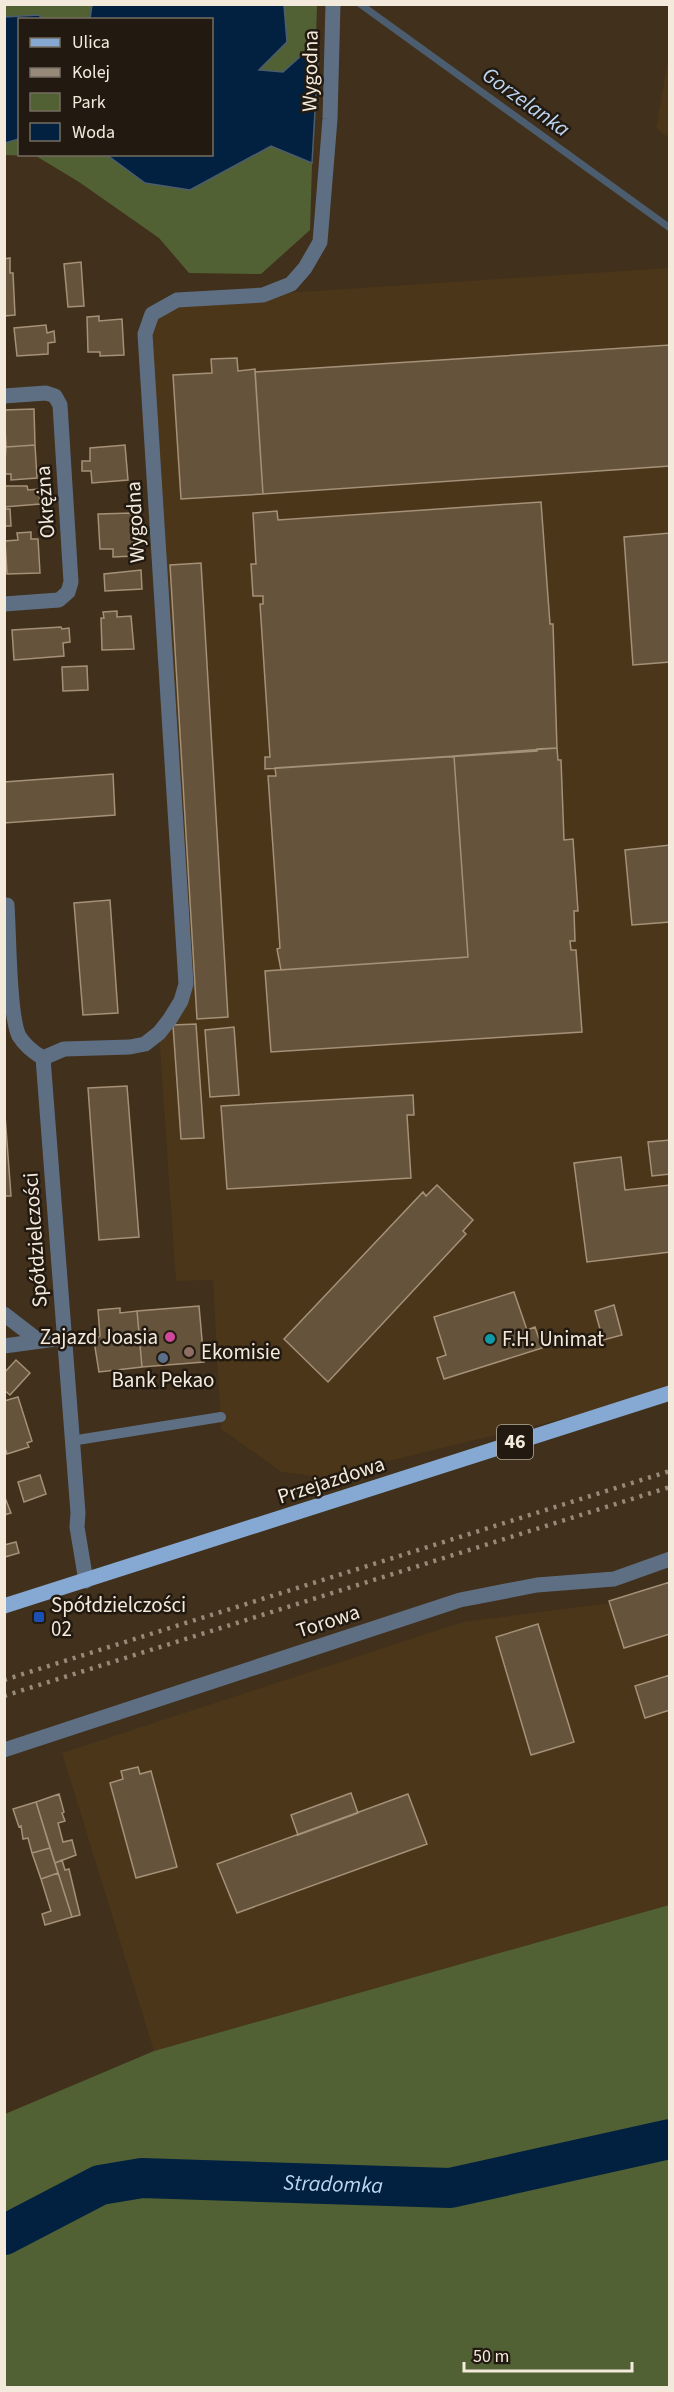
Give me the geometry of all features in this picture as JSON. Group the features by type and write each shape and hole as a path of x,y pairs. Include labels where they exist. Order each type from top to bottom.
{"main road":[{"name":"Przejazdowa","path":"4,1606 669,1393"}],"street":[{"name":"Wygodna","path":"43,1058 64,1049 130,1047 145,1044 159,1034 181,1001 186,984 145,334 152,314 177,300 263,295 291,284 305,268 320,242 330,119 333,4"},
{"name":"Okrężna","path":"4,396 46,393 55,396 60,405 71,582 68,592 59,600 4,604"},
{"path":"7,905 18,1034 27,1047 43,1058"},
{"name":"Spółdzielczości","path":"43,1058 78,1513 77,1527 86,1581"},
{"path":"4,1314 39,1341"},
{"path":"4,1346 63,1338"},
{"name":"Torowa","path":"4,1750 460,1600 537,1585 614,1579 669,1559"}],"lane":[{"path":"71,1441 221,1417"}],"shaded area":[{"path":"669,54 669,138 656,128"},
{"path":"669,268 669,1393 322,1477 282,1472 221,1429 213,1280 176,1281 159,1033 181,1001 151,439 152,314 177,300"},
{"path":"669,1584 669,1905 154,2051 62,1753 463,1622 610,1603"}],"green space":[{"path":"5,5 317,5 310,230 261,274 189,273 159,238 79,182 36,156 213,156 213,18 18,18 18,155 5,155"},
{"path":"669,1905 669,2387 5,2387 5,2114 154,2051"}],"water":[{"path":"92,5 284,5 287,42 259,70 283,72 303,54 318,59 312,163 271,146 190,190 145,183 108,156 213,156 213,18 90,18"},
{"path":"39,15 41,18 18,18 18,139 5,143 5,17"}],"building":[{"path":"10,258 15,315 4,316 4,259"},
{"path":"81,262 84,306 68,307 64,264"},
{"path":"99,316 99,321 122,319 124,355 100,356 100,352 88,352 87,317"},
{"path":"46,325 47,333 54,331 55,342 48,343 48,354 17,356 14,328"},
{"path":"670,345 670,466 263,494 255,372"},
{"path":"237,358 238,371 255,369 263,494 181,499 173,375 212,373 211,359"},
{"path":"34,409 35,445 6,447 4,410"},
{"path":"35,445 37,478 11,480 11,474 4,474 6,447"},
{"path":"125,445 128,480 92,483 91,471 82,471 82,461 90,461 90,448"},
{"path":"4,480 5,486 27,486 28,490 39,489 40,504 4,507"},
{"path":"541,502 550,624 553,624 557,748 265,769 265,757 270,757 260,604 263,604 263,596 253,596 251,564 256,564 253,513 277,511 278,520"},
{"path":"4,509 10,509 11,526 4,526"},
{"path":"132,513 134,556 113,557 113,549 100,549 98,514"},
{"path":"31,532 31,539 38,539 40,573 7,574 5,541 18,540 17,533"},
{"path":"670,533 670,662 633,665 624,537"},
{"path":"201,563 228,1017 197,1019 170,565"},
{"path":"141,570 142,589 105,591 104,574"},
{"path":"117,611 117,617 131,616 134,649 102,650 101,618 104,618 103,612"},
{"path":"61,627 62,629 69,628 70,642 63,643 64,656 14,660 12,630"},
{"path":"87,666 88,690 63,691 62,667"},
{"path":"557,748 558,760 561,760 564,840 573,839 578,911 574,911 575,941 570,941 571,950 576,950 582,1032 271,1052 265,971 468,957 454,756"},
{"path":"454,756 468,957 281,970 277,949 280,948 268,776 276,776 275,768"},
{"path":"113,774 115,815 4,823 4,782"},
{"path":"670,845 670,922 632,925 625,850"},
{"path":"110,900 118,1013 83,1015 74,903"},
{"path":"196,1024 204,1138 181,1139 173,1025"},
{"path":"234,1027 239,1095 210,1097 205,1030"},
{"path":"127,1086 139,1237 99,1240 88,1088"},
{"path":"413,1095 414,1115 407,1115 411,1178 227,1189 221,1106"},
{"path":"4,1102 11,1196 4,1196"},
{"path":"670,1140 670,1174 652,1176 648,1142"},
{"path":"621,1157 625,1190 670,1185 670,1252 587,1262 574,1163"},
{"path":"437,1185 473,1220 463,1231 466,1234 328,1382 284,1339 423,1192 426,1196"},
{"name":"F.H. Unimat","path":"514,1292 527,1330 535,1327 542,1348 444,1379 437,1358 446,1355 434,1317"},
{"path":"614,1305 622,1335 603,1340 595,1311"},
{"name":"Zajazd Joasia","path":"199,1306 204,1362 142,1367 137,1311"},
{"path":"120,1308 120,1313 137,1311 142,1367 99,1372 94,1341 100,1336 98,1310"},
{"path":"16,1360 30,1373 10,1395 4,1390 4,1373"},
{"path":"18,1397 32,1441 27,1443 29,1447 7,1454 4,1445 4,1401"},
{"path":"40,1475 46,1494 24,1502 18,1482"},
{"path":"4,1495 11,1513 4,1515"},
{"path":"16,1542 19,1553 5,1557 4,1545"},
{"path":"670,1582 670,1634 624,1648 609,1601"},
{"path":"538,1624 574,1742 531,1755 496,1637"},
{"path":"670,1675 670,1710 645,1718 635,1686"},
{"path":"138,1767 140,1774 151,1771 177,1867 136,1878 110,1783 123,1779 121,1771"},
{"path":"351,1793 358,1813 298,1835 291,1815"},
{"path":"59,1794 65,1821 58,1823 63,1842 72,1840 76,1855 55,1863 36,1802"},
{"path":"408,1794 427,1844 237,1913 217,1864"},
{"path":"36,1802 50,1848 32,1853 28,1838 23,1839 21,1826 19,1827 13,1809"},
{"path":"50,1848 58,1873 41,1879 32,1853"},
{"path":"62,1860 65,1870 69,1869 80,1915 72,1917 55,1863"},
{"path":"58,1873 72,1917 45,1925 42,1914 51,1911 41,1879"}],"waterway":[{"name":"Gorzelanka","path":"360,4 670,228"},
{"name":"Stradomka","path":"4,2235 100,2185 142,2178 450,2188 670,2139"}],"railway":[{"path":"4,1680 670,1471"},
{"path":"4,1696 670,1487"}],"place":[{"name":"Zajazd Joasia","path":"170,1337"},
{"name":"F.H. Unimat","path":"490,1339"},
{"name":"Ekomisie","path":"189,1352"},
{"name":"Bank Pekao","path":"163,1358"},
{"name":"Spółdzielczości 02","path":"39,1617"}]}
